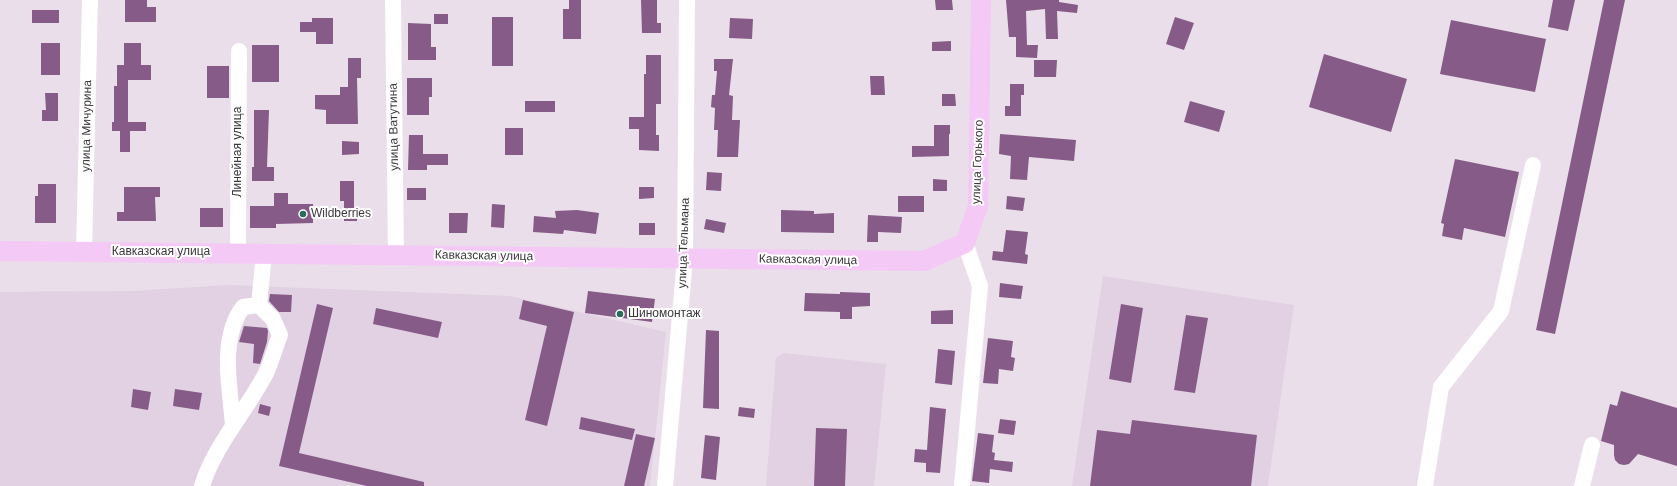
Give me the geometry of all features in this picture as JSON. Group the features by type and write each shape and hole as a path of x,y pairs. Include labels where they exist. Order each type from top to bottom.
{"main road":[{"name":"улица Горького","path":"965,243 978,206 981,0"},
{"name":"Кавказская улица","path":"0,251 924,261 965,243"}],"street":[{"name":"улица Мичурина","path":"84,252 90,0"},
{"name":"улица Ватутина","path":"393,0 396,255"},
{"name":"улица Тельмана","path":"665,486 685,258 687,0"},
{"name":"Линейная улица","path":"238,253 239,51"},
{"path":"1425,486 1441,387 1500,311 1533,165"},
{"path":"962,486 980,286 965,243"},
{"path":"259,305 264,253"},
{"path":"202,486 205,477 233,425 266,372 280,335 273,319 259,305 243,306 237,315 230,334 229,367 233,425"},
{"path":"1582,486 1592,446"}],"shaded area":[{"path":"1103,276 1294,305 1268,486 1072,486"},
{"path":"228,285 510,296 666,332 650,486 0,486 0,292 132,291"},
{"path":"783,353 886,364 874,486 766,486 776,358"}],"building":[{"path":"125,0 147,0 147,7 156,7 156,22 125,22"},
{"path":"569,0 581,0 581,39 563,39 563,9 569,9"},
{"path":"641,0 657,0 657,23 661,23 661,33 642,33"},
{"path":"935,0 952,0 953,10 936,10"},
{"path":"1006,0 1059,0 1059,2 1078,5 1077,13 1057,11 1058,39 1046,39 1045,9 1026,11 1027,45 1038,45 1037,58 1016,57 1016,37 1009,37"},
{"path":"1553,0 1575,0 1568,31 1548,27"},
{"path":"1604,0 1625,0 1555,334 1536,330"},
{"path":"32,10 59,10 59,23 32,23"},
{"path":"434,14 448,14 448,24 434,24"},
{"path":"492,17 513,17 513,66 492,66"},
{"path":"1175,17 1194,23 1184,50 1166,44"},
{"path":"312,18 333,18 333,44 316,44 316,32 300,32 300,22 312,22"},
{"path":"730,18 753,19 752,39 729,38"},
{"path":"1451,20 1546,39 1535,92 1440,74"},
{"path":"408,23 431,24 431,47 436,47 436,60 408,60"},
{"path":"951,41 951,51 932,51 932,42"},
{"path":"41,43 60,43 60,75 41,75"},
{"path":"124,43 141,43 141,65 151,65 151,80 128,80 128,122 146,122 146,131 130,131 130,152 120,152 120,131 112,131 112,122 114,122 114,86 117,86 117,65 124,65"},
{"path":"252,45 279,45 279,82 252,82"},
{"path":"1324,54 1407,79 1391,132 1309,107"},
{"path":"646,55 661,55 661,104 656,104 656,135 659,135 659,151 639,150 639,129 629,129 629,117 644,117 644,74 646,74"},
{"path":"348,58 361,58 361,78 357,78 358,124 326,124 326,110 315,109 315,95 340,95 340,87 348,87"},
{"path":"714,59 733,59 729,95 733,96 732,120 740,120 738,157 717,157 718,130 714,130 715,108 711,107 712,95 715,95 717,71 714,71"},
{"path":"1034,60 1057,60 1056,77 1034,77"},
{"path":"207,66 229,66 229,98 207,98"},
{"path":"870,76 884,76 885,95 871,95"},
{"path":"407,78 432,78 432,97 429,97 429,115 407,115"},
{"path":"1010,84 1024,84 1024,95 1021,95 1021,116 1005,116 1005,106 1010,106"},
{"path":"45,93 58,93 58,121 42,121 42,110 46,110"},
{"path":"942,94 955,94 956,106 942,106"},
{"path":"525,101 555,101 555,112 525,112"},
{"path":"1190,101 1225,111 1219,132 1184,122"},
{"path":"254,110 269,110 267,167 274,167 274,181 252,181 252,167 254,167"},
{"path":"934,125 950,125 949,156 912,157 912,146 934,146"},
{"path":"505,128 523,128 523,155 505,155"},
{"path":"1000,134 1076,140 1074,161 1029,157 1027,180 1010,179 1011,156 999,154"},
{"path":"409,135 423,135 423,154 448,154 448,165 427,165 427,170 408,170"},
{"path":"342,141 359,142 359,154 342,155"},
{"path":"1455,159 1519,172 1505,237 1464,228 1462,240 1442,236 1444,224 1441,223"},
{"path":"707,172 722,173 721,191 706,190"},
{"path":"933,179 947,180 947,191 933,191"},
{"path":"340,181 354,181 354,211 357,211 357,221 344,221 344,201 340,201"},
{"path":"38,184 56,184 56,223 35,223 35,196 38,196"},
{"path":"124,187 160,187 160,197 155,197 156,221 117,221 117,212 124,212"},
{"path":"639,187 654,187 654,198 639,199"},
{"path":"407,188 426,188 426,200 407,200"},
{"path":"274,193 288,193 288,204 313,204 313,223 276,224 276,228 250,228 250,206 274,206"},
{"path":"898,196 924,196 924,212 898,212"},
{"path":"1007,196 1025,198 1023,211 1006,209"},
{"path":"492,204 505,205 504,228 491,227"},
{"path":"200,208 223,208 223,227 200,227"},
{"path":"577,210 599,213 596,234 564,230 563,234 533,232 534,216 556,218 555,211"},
{"path":"781,210 814,211 814,214 834,213 834,233 781,232"},
{"path":"449,213 468,213 467,233 449,233"},
{"path":"868,215 902,217 901,233 878,232 878,242 867,242"},
{"path":"706,219 726,223 724,233 704,229"},
{"path":"639,223 655,223 655,235 639,235"},
{"path":"1006,230 1028,232 1025,254 1028,255 1027,264 992,260 993,251 1003,252"},
{"path":"1000,283 1023,286 1021,299 999,297"},
{"path":"588,291 655,299 652,322 585,313"},
{"path":"840,292 870,293 870,306 852,307 852,319 840,319 840,312 804,311 805,293 840,294"},
{"path":"270,294 292,295 291,312 279,312 269,301"},
{"path":"523,300 574,312 547,426 525,420 547,326 519,319"},
{"path":"317,304 333,308 299,453 424,482 424,486 367,486 279,466"},
{"path":"1121,304 1143,308 1131,383 1109,379"},
{"path":"376,308 442,322 438,338 373,324"},
{"path":"953,310 953,324 931,324 931,311"},
{"path":"1186,315 1208,318 1195,393 1174,390"},
{"path":"244,326 267,328 267,342 260,364 253,363 254,344 239,342"},
{"path":"706,330 719,331 719,409 703,408"},
{"path":"988,338 1013,341 1011,357 1015,358 1013,371 999,369 998,384 983,383"},
{"path":"938,349 955,351 952,385 935,383"},
{"path":"133,389 151,392 148,410 131,407"},
{"path":"175,389 202,393 199,410 173,406"},
{"path":"1621,391 1677,408 1677,466 1638,454 1629,464 1619,464 1615,460 1614,445 1601,441 1610,404 1617,406"},
{"path":"260,404 271,407 269,416 258,413"},
{"path":"739,407 755,409 754,418 738,416"},
{"path":"930,407 946,409 940,473 926,472 926,463 914,462 915,449 927,450"},
{"path":"581,417 635,429 632,440 579,429"},
{"path":"1000,419 1016,421 1014,435 998,433"},
{"path":"1132,420 1257,435 1251,486 1090,486 1097,430 1130,434"},
{"path":"816,428 847,429 845,486 814,486"},
{"path":"978,433 994,435 992,452 995,453 994,460 1013,462 1012,472 990,469 989,483 972,481"},
{"path":"636,434 655,438 644,486 624,486"},
{"path":"705,435 720,437 716,480 701,478"}],"place":[{"name":"Wildberries","path":"303,214"},
{"name":"Шиномонтаж","path":"620,314"}]}
